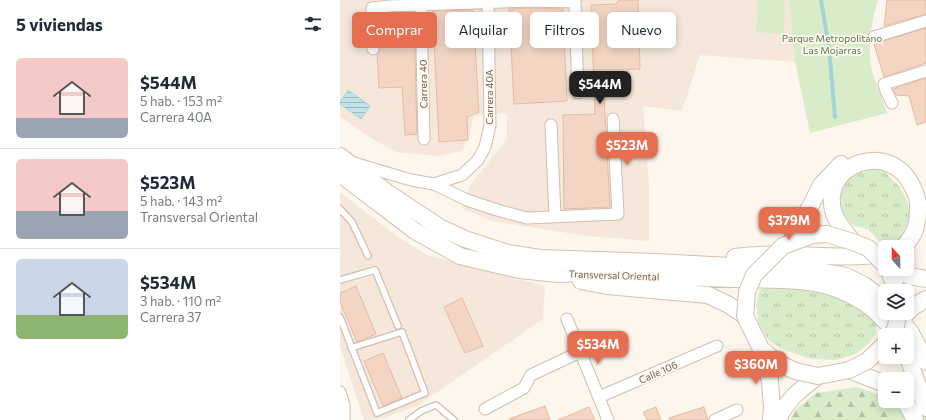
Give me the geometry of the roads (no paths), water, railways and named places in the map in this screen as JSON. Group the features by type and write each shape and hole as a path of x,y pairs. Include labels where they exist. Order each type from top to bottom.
{"main road":[{"path":"854,242 837,219 832,204 832,193 836,174 843,162 857,155 886,154 904,162 911,168 922,182 926,192"},
{"path":"790,243 821,185 836,174 857,164 864,161 874,160 887,162 908,179 916,196 919,204 917,227 910,240"},
{"name":"Transversal Oriental","path":"342,163 441,228 487,247 508,253 540,258 801,268 846,276 864,285 878,296"},
{"name":"Transversal Oriental","path":"342,163 415,231 460,256 502,266 558,274 587,273 776,280 819,284 843,291 863,301 878,312"},
{"path":"745,316 747,292 754,275 783,246 812,235 827,234 868,248 878,258"},
{"path":"699,265 736,257 761,254 852,257 878,255"},
{"path":"558,274 608,286 708,295 729,305 745,316 761,349 770,381 772,408 771,420"},
{"path":"909,276 926,279"},
{"path":"914,307 926,299"},
{"name":"Transversal Oriental","path":"899,320 911,333 926,362"},
{"path":"761,349 778,363 795,370 818,376 849,370 866,361 878,350"},
{"path":"910,364 926,408"},
{"path":"849,370 878,381"},
{"path":"778,420 788,402 818,376"},
{"path":"909,408 915,420"}],"street":[{"path":"373,49 372,8 389,3 421,6 451,2 488,4 529,1 576,2 578,93"},
{"name":"Carrera 40A","path":"342,163 411,180 434,184 462,175 478,160 485,147 490,125 488,4"},
{"name":"Carrera 40","path":"421,6 424,139"},
{"path":"874,37 926,21"},
{"path":"892,103 884,84 926,71"},
{"path":"434,184 467,200 527,218 618,214 612,119"},
{"path":"551,125 555,216"},
{"path":"567,319 608,420"},
{"name":"Calle 106","path":"599,398 717,346"},
{"path":"485,409 524,388 531,375 580,352"},
{"path":"340,392 344,405 344,420"},
{"path":"715,420 737,410"}],"lane":[{"path":"340,209 352,222 368,256"},
{"path":"340,280 376,270 398,326"},
{"path":"340,317 351,348 377,413 425,393 402,332 351,348"},
{"path":"409,420 421,411 436,406 454,420"}],"water":[{"path":"348,90 370,106 361,119 340,104"}],"waterway":[{"path":"821,0 829,48 835,117"}],"park label":[{"name":"Parque Metropolitano Las Mojarras","path":"832,44"}]}
